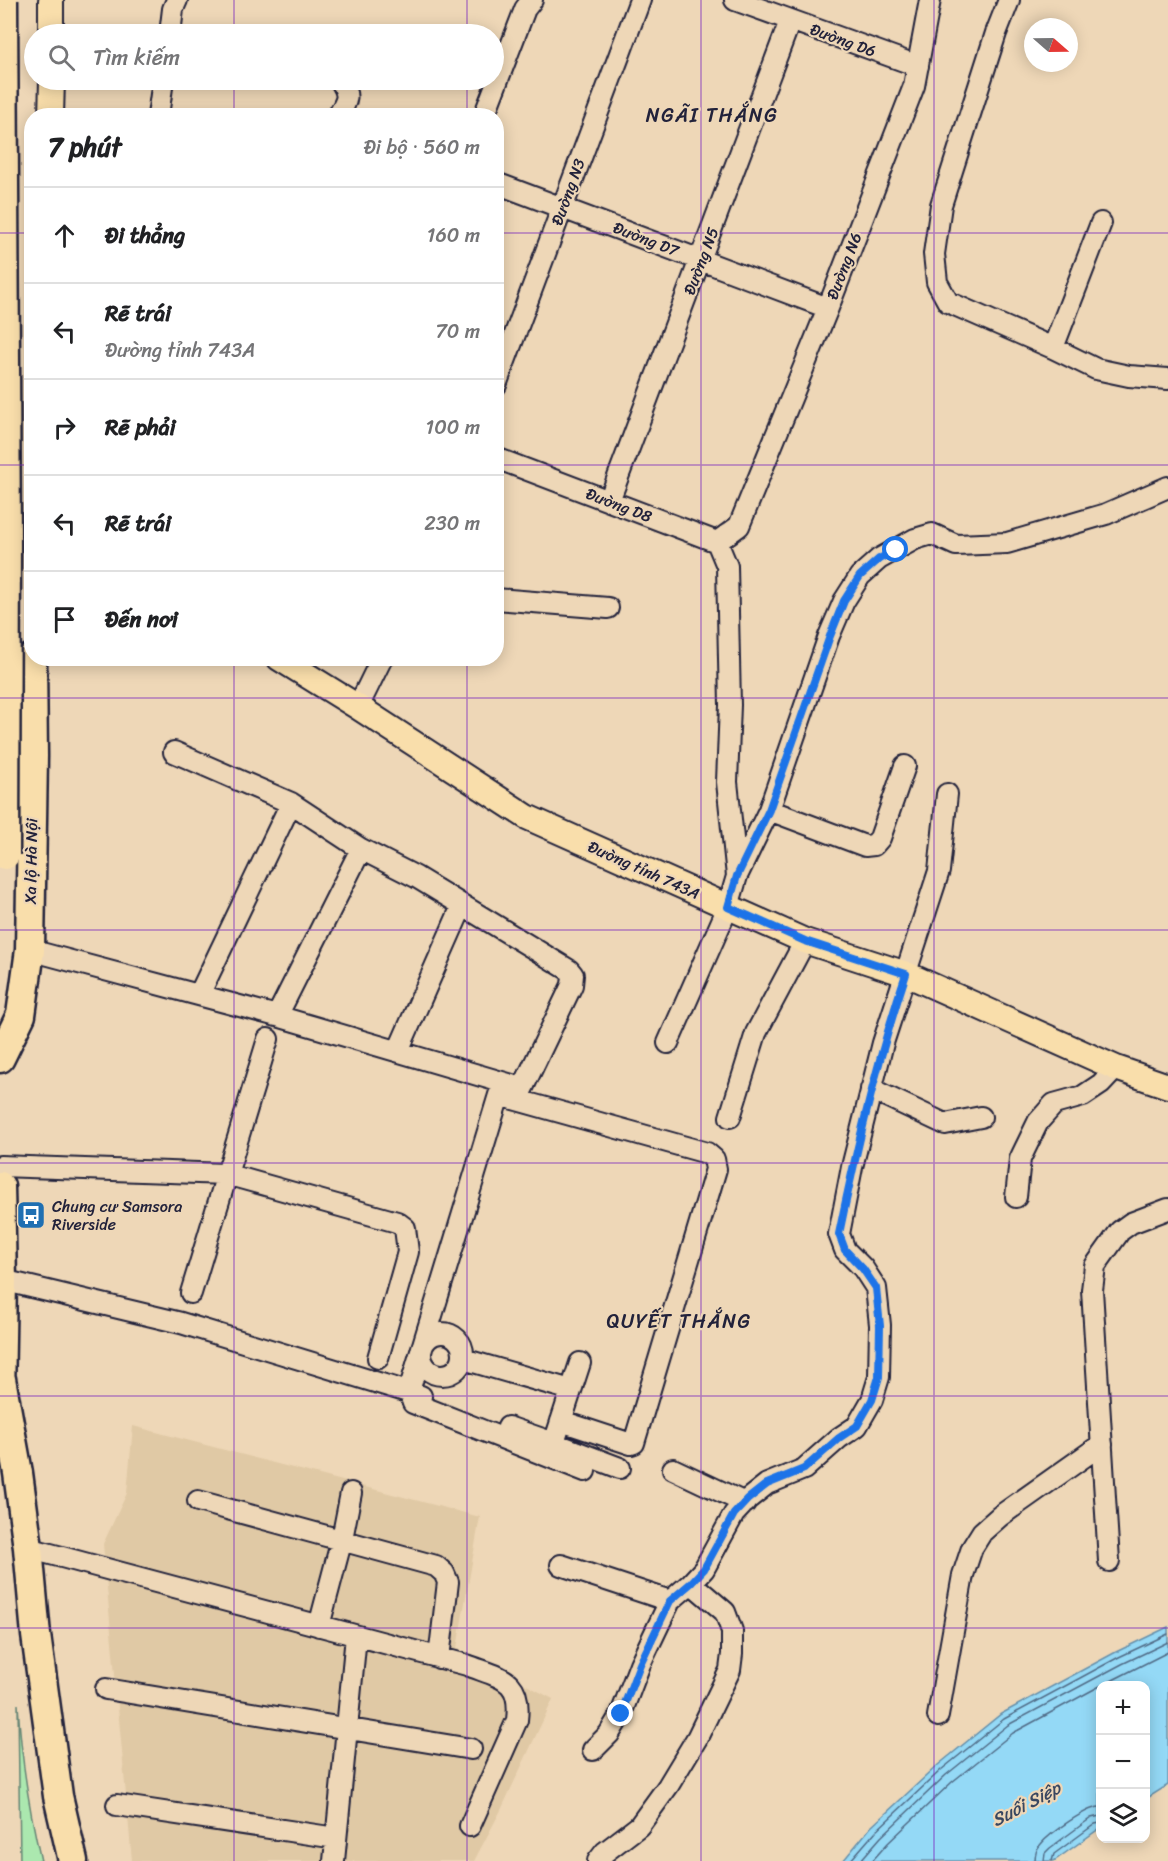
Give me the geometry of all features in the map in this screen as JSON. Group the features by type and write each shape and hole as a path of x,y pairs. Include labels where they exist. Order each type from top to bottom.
{"highway":[{"path":"2,863 6,544 3,0"},
{"name":"Xa lộ Hà Nội","path":"0,1058 21,1015 30,950 32,666"},
{"path":"0,1186 2,1280 0,1413"},
{"path":"1,1379 18,1473 36,1635 58,1796 73,1861"}],"main road":[{"path":"0,30 12,17 19,0"},
{"path":"51,0 51,24"},
{"path":"51,108 52,90"},
{"name":"Đường tỉnh 743A","path":"292,666 527,817 805,941 906,974 1116,1068 1168,1086"}],"street":[{"path":"171,24 177,0"},
{"path":"504,64 525,9 532,0"},
{"name":"Đường N3","path":"504,364 640,0"},
{"name":"Đường D6","path":"735,0 918,66"},
{"name":"Đường N6","path":"717,542 739,526 828,308 914,86 930,0"},
{"path":"1010,0 996,33 941,205 934,254 937,282 948,302 1096,369 1129,376 1168,379"},
{"name":"Đường N5","path":"609,501 790,21"},
{"path":"159,108 162,90"},
{"path":"343,108 348,99 346,90"},
{"path":"487,108 494,90"},
{"name":"Đường D7","path":"504,186 828,308"},
{"path":"1053,348 1101,223"},
{"name":"Đường D8","path":"504,461 717,542"},
{"path":"668,1043 728,907 737,876 769,810 844,601 860,576 879,559 915,539 932,534 956,545 1007,543 1106,514 1168,487"},
{"path":"717,542 727,566 730,705 727,782 737,876"},
{"path":"504,600 608,608"},
{"path":"358,707 378,666"},
{"path":"174,752 291,803 361,849 416,877 568,970 573,975 572,985 520,1094"},
{"path":"769,810 865,846 874,845 880,838 905,766"},
{"path":"593,1750 609,1734 621,1714 640,1664 670,1601 704,1569 734,1514 767,1484 804,1469 839,1438 857,1426 872,1400 879,1377 880,1326 876,1288 863,1269 845,1250 839,1234 883,1043 939,871 947,794"},
{"path":"199,995 291,803"},
{"path":"278,1016 361,849"},
{"path":"398,1051 462,906"},
{"path":"730,1117 756,1033 805,941"},
{"path":"30,950 278,1016 398,1051 520,1094 707,1153 714,1159 716,1169 634,1443 631,1444 561,1421"},
{"path":"191,1293 268,1039"},
{"path":"1016,1197 1020,1159 1038,1122 1054,1104 1083,1096 1101,1084 1116,1068"},
{"path":"871,1089 945,1124 981,1117"},
{"path":"520,1094 499,1095 409,1391 413,1402 585,1471"},
{"path":"0,1166 226,1174 397,1222 405,1228 408,1252 378,1358"},
{"path":"1109,1562 1092,1290 1095,1266 1120,1231 1131,1223 1168,1209"},
{"path":"2,1280 182,1323 409,1391 620,1468"},
{"path":"438,1333 452,1335 462,1345 463,1359 456,1371 436,1375 422,1360 423,1346 432,1335 438,1333"},
{"path":"463,1359 571,1390"},
{"path":"554,1443 580,1363"},
{"path":"938,1716 963,1575 972,1548 982,1532 1000,1516 1102,1444"},
{"path":"673,1469 745,1503"},
{"path":"319,1626 342,1539 351,1493"},
{"path":"198,1501 436,1566 444,1573 448,1582 439,1658"},
{"path":"28,1548 468,1665 506,1681 512,1685 519,1704 517,1720 470,1826"},
{"path":"561,1565 670,1601"},
{"path":"598,1861 605,1852 639,1826 668,1786 697,1738 730,1670 732,1631 725,1612 691,1583"},
{"path":"334,1861 356,1636"},
{"path":"106,1689 471,1749"},
{"path":"117,1805 336,1838"}],"shaded area":[{"path":"133,1426 480,1517 457,1648 553,1699 501,1810 474,1861 132,1861 103,1544 127,1493"}],"green space":[{"path":"18,1704 26,1783 41,1861 20,1861"}],"water":[{"name":"Suối Siệp","path":"1168,1627 1168,1785 1150,1796 1150,1681 1096,1681 1096,1831 1054,1861 843,1861 871,1827 938,1765 1001,1714 1116,1652"}],"place":[{"name":"Chung cư Samsora Riverside","path":"31,1215"}],"district":[{"name":"NGÃI THẮNG","path":"712,115"},
{"name":"QUYẾT THẮNG","path":"679,1321"}],"route":[{"path":"621,1714 640,1664 670,1601 704,1569 734,1514 767,1484 804,1469 839,1438 857,1426 872,1400 879,1377 880,1326 876,1288 863,1269 845,1250 839,1234 871,1089 883,1043 906,974 805,941 728,907 737,876 769,810 844,601 860,576 879,559 896,550"}]}
